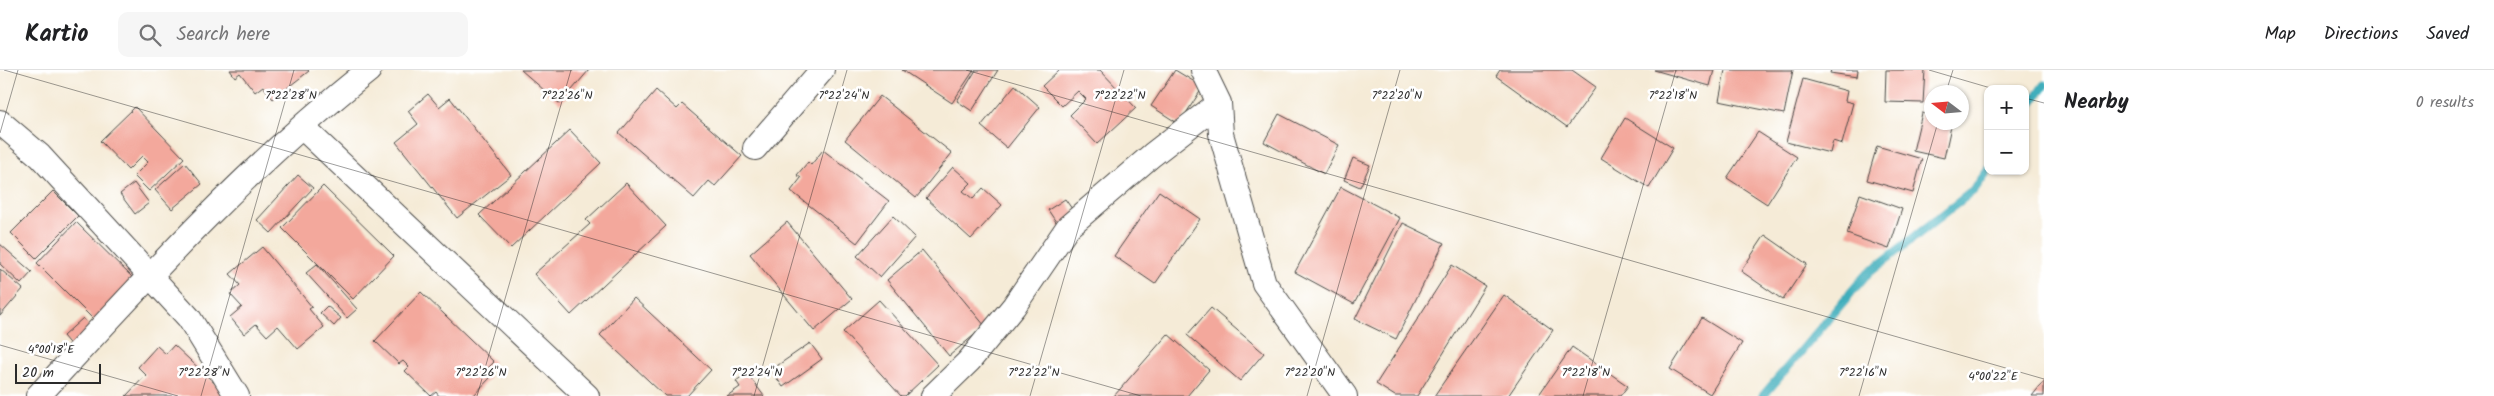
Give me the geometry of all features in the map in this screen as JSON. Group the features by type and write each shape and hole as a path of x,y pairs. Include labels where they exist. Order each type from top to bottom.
{"street":[{"path":"38,396 187,236 324,106 369,70"},
{"path":"755,148 822,70"},
{"path":"1203,70 1219,103 1221,134 1264,283 1345,396"},
{"path":"933,396 969,362 1014,306 1068,227 1152,155 1219,103"},
{"path":"0,122 40,156 189,318 238,396"},
{"path":"302,127 587,396"}],"building":[{"path":"230,70 309,71 273,99 263,86 255,92 240,73 235,77"},
{"path":"521,70 589,70 560,104"},
{"path":"902,70 974,70 952,103"},
{"path":"976,70 998,70 972,111 957,101"},
{"path":"1059,70 1100,70 1136,108 1097,144 1070,115 1086,99 1078,91 1062,106 1042,86"},
{"path":"1175,70 1203,87 1179,124 1151,106"},
{"path":"1500,70 1572,70 1596,87 1567,127 1496,76"},
{"path":"1654,70 1714,70 1710,86"},
{"path":"1725,70 1793,70 1784,114 1719,101"},
{"path":"1831,70 1858,70 1857,77 1830,73"},
{"path":"1886,70 1925,70 1923,103 1885,102"},
{"path":"1803,79 1847,91 1845,101 1853,103 1842,144 1833,141 1830,153 1786,142"},
{"path":"1015,85 1040,107 1007,148 981,126"},
{"path":"656,90 677,109 682,104 742,156 715,186 709,181 694,198 619,133"},
{"path":"428,94 439,107 450,98 511,175 457,218 396,142 418,124 408,111"},
{"path":"880,96 952,153 916,198 845,140"},
{"path":"135,107 184,158 149,191 134,176 148,162 142,156 128,170 100,141"},
{"path":"1922,113 1924,113 1924,130 1950,130 1944,158 1913,151"},
{"path":"1279,114 1339,145 1324,174 1264,142"},
{"path":"1625,118 1673,148 1649,188 1601,158"},
{"path":"570,130 601,163 511,248 479,215"},
{"path":"1758,132 1797,157 1767,204 1727,178"},
{"path":"1877,146 1922,159 1913,193 1867,180"},
{"path":"823,150 889,201 857,243 791,191 801,178 797,175 808,162 811,165"},
{"path":"1353,158 1370,165 1360,187 1344,180"},
{"path":"185,163 202,184 172,209 155,190"},
{"path":"953,167 971,183 963,191 973,199 983,188 1002,205 971,239 926,198"},
{"path":"298,175 313,188 271,233 257,220"},
{"path":"134,183 149,203 135,214 120,194"},
{"path":"626,183 666,226 571,315 534,274 590,224 586,220"},
{"path":"323,186 394,256 353,299 282,228"},
{"path":"1341,187 1400,218 1354,304 1295,272"},
{"path":"53,191 78,216 36,258 11,233"},
{"path":"1159,191 1200,219 1155,284 1114,256"},
{"path":"1860,194 1902,209 1889,249 1847,234"},
{"path":"1065,199 1077,216 1060,228 1048,210"},
{"path":"893,216 915,237 880,277 857,256"},
{"path":"76,222 135,280 95,321 37,263"},
{"path":"787,222 852,299 814,331 750,254"},
{"path":"1403,223 1444,243 1396,339 1355,319"},
{"path":"1765,235 1807,264 1783,300 1741,271"},
{"path":"0,244 32,272 21,284 0,264"},
{"path":"262,247 312,307 309,309 324,327 298,349 278,326 267,336 256,324 244,334 230,317 242,307 230,294 240,285 230,274"},
{"path":"922,250 985,326 949,356 887,280"},
{"path":"317,264 357,309 347,318 306,273"},
{"path":"1452,265 1485,286 1417,396 1395,396 1376,384"},
{"path":"0,269 23,289 0,316"},
{"path":"421,292 494,362 484,372 490,378 473,396 439,396 436,392 431,396 405,371 409,367 403,361 399,364 375,341"},
{"path":"1504,295 1553,330 1508,396 1434,396"},
{"path":"634,298 711,370 687,396 665,396 600,335"},
{"path":"879,300 938,365 905,396 901,396 843,332"},
{"path":"327,306 341,318 334,326 320,313"},
{"path":"1211,308 1264,353 1240,381 1187,335"},
{"path":"83,318 93,331 73,348 63,336"},
{"path":"1702,318 1742,343 1710,394 1670,369"},
{"path":"1168,334 1209,370 1187,396 1114,396"},
{"path":"810,343 822,359 783,387 771,370"},
{"path":"174,345 224,392 220,396 126,396 146,375 138,367 157,346 166,354"},
{"path":"1572,347 1628,386 1620,396 1538,396"},
{"path":"747,373 764,396 727,396 740,387 736,381"},
{"path":"2044,381 2044,396 2032,396"}],"waterway":[{"path":"2029,107 2044,85"},
{"path":"1763,396 1865,276 1974,190 1984,175"}]}
